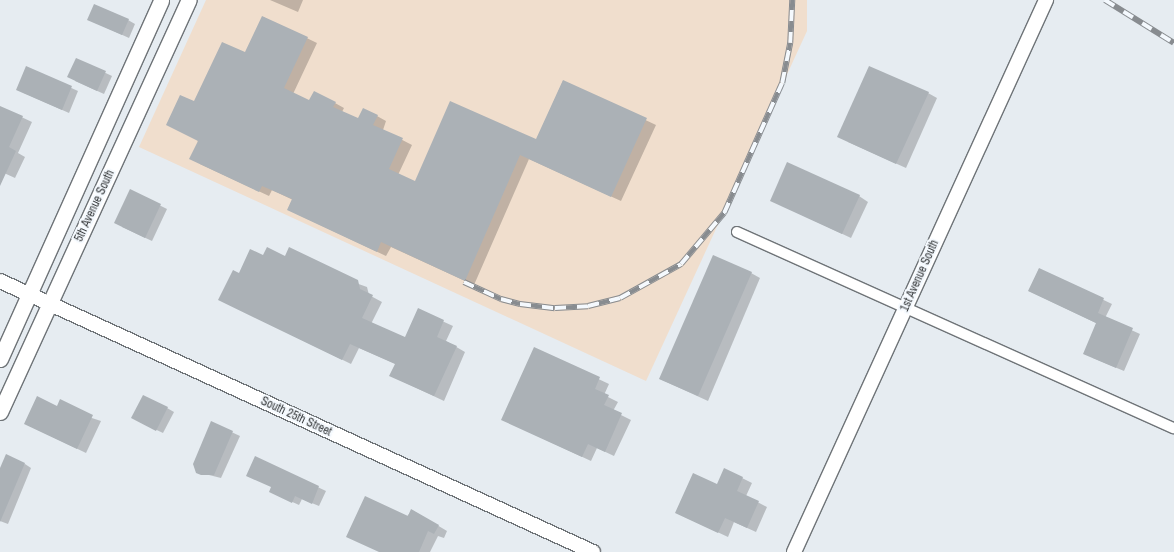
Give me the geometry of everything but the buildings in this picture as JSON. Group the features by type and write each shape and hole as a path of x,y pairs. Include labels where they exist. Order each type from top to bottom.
{"main road":[{"name":"5th Avenue South","path":"0,359 161,0"},
{"name":"5th Avenue South","path":"0,412 189,0"}],"street":[{"name":"1st Avenue South","path":"794,552 1046,0"},
{"path":"737,232 1174,428"},
{"name":"South 25th Street","path":"0,282 592,552"}],"shaded area":[{"path":"206,0 807,0 807,31 646,381 139,147"}],"railway":[{"path":"464,282 501,299 520,304 555,308 588,306 620,298 681,264 724,213 782,83 790,43 792,0"},
{"path":"1105,0 1174,43"}]}
